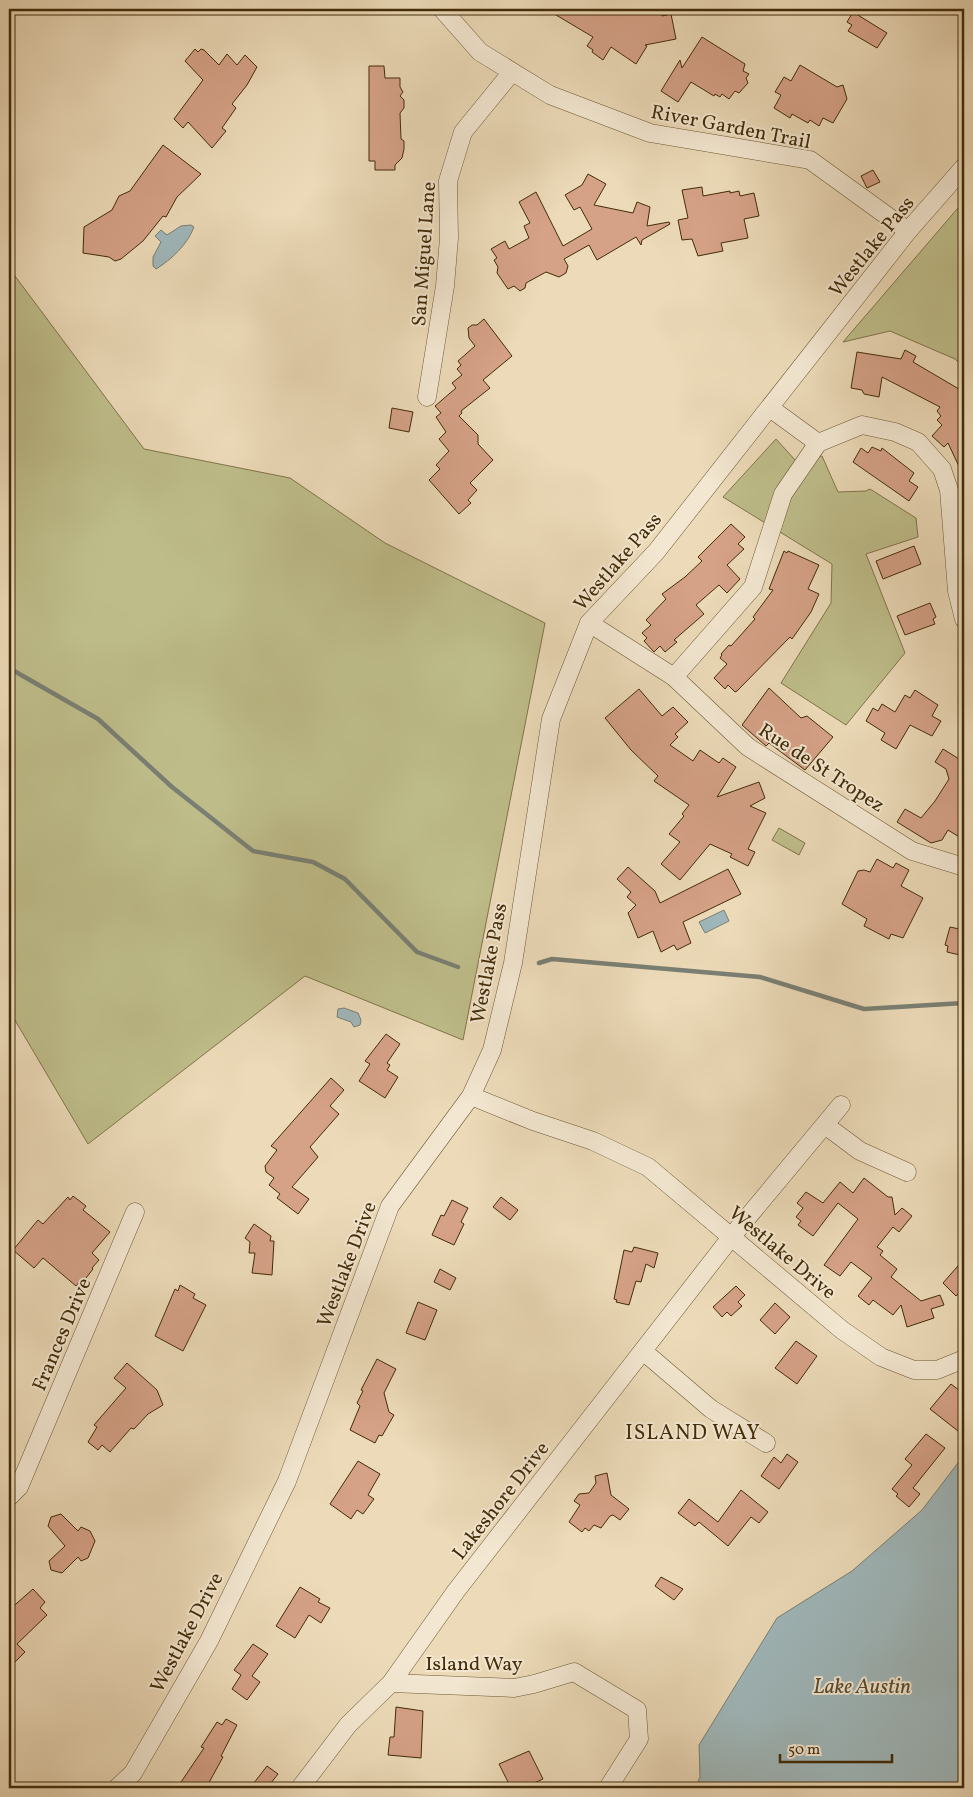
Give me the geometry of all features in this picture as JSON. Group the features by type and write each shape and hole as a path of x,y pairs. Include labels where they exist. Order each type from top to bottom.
{"street":[{"name":"River Garden Trail","path":"442,9 480,52 550,95 650,133 810,160 908,231"},
{"name":"San Miguel Lane","path":"426,398 445,286 449,238 448,180 463,132 512,72"},
{"name":"Westlake Pass","path":"470,1096 492,1050 513,963 551,719 589,623 656,552 908,231 964,167"},
{"path":"770,408 818,443"},
{"path":"674,677 753,587 783,494 818,443 862,425 895,432 918,442 942,469 949,490 958,591 964,619"},
{"name":"Rue de St Tropez","path":"589,623 674,677 748,747 912,851 964,866"},
{"name":"Westlake Drive","path":"117,1788 134,1773 208,1641 286,1480 390,1206 470,1096 533,1121 593,1141 648,1167 842,1330 881,1358 914,1370 937,1370 964,1359"},
{"name":"Lakeshore Drive","path":"303,1787 348,1725 391,1682 456,1591 732,1236 841,1105"},
{"path":"824,1125 860,1151 907,1172"},
{"name":"Frances Drive","path":"9,1497 19,1487 135,1212"},
{"path":"643,1351 711,1408 766,1443"},
{"name":"Island Way","path":"391,1682 514,1688 574,1672 637,1710 639,1739 608,1788"}],"shaded area":[{"path":"964,201 964,368 955,359 890,331 843,342"},
{"path":"9,268 144,449 290,478 385,543 545,623 463,1040 305,976 88,1144 9,1010"},
{"path":"776,439 796,461 822,456 838,492 866,491 870,489 916,518 918,537 866,554 905,653 846,725 781,683 831,603 832,564 723,497"},
{"path":"779,828 805,843 799,855 772,840"}],"water":[{"path":"191,225 194,227 183,246 168,261 156,269 153,266 153,257 161,242 155,236 161,230 167,235 181,226"},
{"path":"724,910 729,921 705,933 699,922"},
{"path":"344,1008 358,1013 361,1020 360,1025 354,1027 351,1022 337,1017 338,1009"},
{"name":"Lake Austin","path":"964,1455 964,1788 695,1788 700,1777 699,1745 777,1618 852,1571 922,1510"}],"building":[{"path":"546,9 661,9 662,16 671,14 676,39 645,45 647,46 636,64 611,47 603,60 587,46 593,37"},
{"path":"853,12 887,33 877,48 848,31 852,25 847,22"},
{"path":"702,37 745,64 743,71 749,74 746,78 748,83 739,93 735,91 729,99 722,94 720,97 715,94 714,96 691,82 678,102 661,91 680,60 682,68"},
{"path":"195,49 198,52 201,49 204,50 219,65 227,54 237,65 245,55 257,67 247,85 232,104 236,108 222,128 226,131 212,148 188,122 183,128 174,119 203,80 185,61"},
{"path":"800,65 837,87 843,85 847,99 833,123 823,118 819,126 810,120 808,123 792,114 790,118 774,108 781,95 775,92 784,77 791,81"},
{"path":"369,66 384,66 385,78 400,78 400,87 403,92 400,96 404,100 404,108 400,113 401,139 404,141 404,149 402,158 395,165 395,170 375,170 375,161 369,161"},
{"path":"163,145 201,174 177,197 166,217 163,216 143,241 121,259 115,261 109,257 83,253 84,227 112,210 119,196 130,191"},
{"path":"873,170 880,182 867,188 861,176"},
{"path":"588,174 606,184 594,205 633,213 637,202 650,207 647,226 669,222 670,224 642,240 641,245 636,237 597,260 589,245 564,259 568,266 566,273 559,277 546,272 526,283 525,288 520,291 514,286 508,289 497,273 498,267 494,260 497,258 491,249 505,241 509,249 529,238 524,226 530,223 519,202 536,192 563,246 592,229 580,207 574,210 565,195 582,185"},
{"path":"702,187 703,196 730,191 730,193 739,191 740,196 754,193 759,216 744,219 748,238 721,243 723,251 698,256 692,239 682,240 678,220 688,218 682,190"},
{"path":"484,319 512,356 483,380 490,388 461,411 462,413 459,416 478,435 478,444 493,460 470,483 477,490 468,500 471,503 459,514 429,480 440,469 436,465 449,451 439,439 446,432 436,417 441,413 435,406 456,388 452,383 462,375 457,369 461,365 458,361 475,346 469,338 468,328 472,325 477,325"},
{"path":"905,350 916,356 913,362 964,392 964,477 948,443 944,447 932,436 942,425 937,420 941,416 937,411 940,407 882,377 879,397 864,394 862,390 851,388 857,352 901,359"},
{"path":"392,408 413,412 409,432 389,428"},
{"path":"872,447 881,451 882,448 914,473 909,481 918,487 909,501 853,462 861,448 868,453"},
{"path":"731,524 745,537 738,544 744,549 727,565 740,579 727,593 719,585 696,605 704,614 674,640 677,642 665,652 660,646 654,652 644,641 647,638 642,633 651,625 646,620 666,599 662,594 685,577 702,561 698,557"},
{"path":"914,546 921,564 883,579 876,561"},
{"path":"784,551 819,565 808,589 819,594 811,612 792,639 790,637 737,691 735,692 728,685 725,689 714,678 727,664 720,658 721,654 729,645 731,646 755,619 753,617 773,590 769,589"},
{"path":"930,603 936,617 933,619 935,624 905,635 897,616"},
{"path":"769,688 801,718 807,716 833,737 805,770 769,743 766,746 742,725"},
{"path":"639,689 662,716 673,707 688,722 675,734 678,737 670,745 693,761 700,750 719,763 723,758 736,767 717,797 759,782 765,798 750,806 766,813 748,849 755,852 748,866 730,857 732,854 710,844 680,880 661,864 680,842 669,834 684,816 682,814 689,805 654,781 658,776 631,750 605,718"},
{"path":"915,690 938,705 932,716 941,721 932,736 910,725 896,749 881,740 885,733 866,721 873,708 878,711 882,704 895,712 905,695 910,698"},
{"path":"943,749 964,762 964,840 948,830 942,840 931,843 897,822 905,809 921,818 949,779 946,769 935,762"},
{"path":"877,859 893,868 896,863 909,870 901,886 923,898 903,938 891,934 889,939 864,926 867,919 842,904 858,871 870,872"},
{"path":"628,867 655,891 660,903 728,869 741,894 683,922 691,943 677,950 674,945 661,952 653,931 638,938 628,913 636,905 627,897 631,892 617,879"},
{"path":"950,927 964,930 964,956 947,952 948,946 945,945"},
{"path":"386,1034 400,1044 387,1063 390,1065 387,1070 398,1077 385,1098 359,1081 370,1064 365,1061"},
{"path":"331,1078 344,1090 330,1106 339,1114 310,1147 318,1157 292,1187 309,1199 298,1214 277,1198 280,1194 269,1185 274,1178 266,1172 265,1166 277,1150 271,1146"},
{"path":"864,1178 888,1197 892,1197 895,1215 902,1208 912,1216 899,1232 893,1227 877,1247 883,1251 880,1255 897,1269 891,1277 921,1301 940,1295 944,1305 931,1309 934,1318 907,1327 901,1305 893,1315 873,1300 869,1305 858,1296 872,1278 851,1262 840,1276 824,1265 858,1219 838,1203 813,1236 798,1225 801,1221 796,1217 803,1208 797,1203 806,1192 823,1203 840,1182 853,1193"},
{"path":"73,1196 86,1206 83,1210 110,1232 92,1253 99,1260 83,1282 81,1280 76,1286 43,1258 34,1268 13,1250 38,1220 43,1224 68,1197 70,1200"},
{"path":"501,1197 518,1210 510,1220 493,1207"},
{"path":"452,1200 468,1208 461,1222 464,1224 454,1245 432,1235 441,1215 444,1216"},
{"path":"254,1224 271,1236 270,1241 274,1241 272,1275 252,1273 255,1253 249,1253 250,1242 245,1238"},
{"path":"634,1247 658,1253 654,1268 646,1264 641,1282 636,1281 629,1305 616,1302 617,1300 614,1299 624,1250 632,1252"},
{"path":"964,1259 964,1298 959,1293 956,1296 943,1283"},
{"path":"440,1269 456,1278 450,1290 434,1282"},
{"path":"180,1285 195,1294 193,1298 206,1305 183,1351 155,1336 175,1289 178,1291"},
{"path":"736,1286 745,1295 738,1302 742,1306 731,1316 727,1312 722,1317 713,1307"},
{"path":"418,1302 437,1310 425,1340 406,1333"},
{"path":"775,1303 790,1317 775,1334 760,1320"},
{"path":"796,1341 817,1356 797,1384 775,1368"},
{"path":"377,1359 396,1369 384,1393 389,1412 394,1415 382,1436 379,1435 375,1443 350,1430 360,1406 357,1403 363,1391 361,1390"},
{"path":"127,1363 157,1390 163,1405 148,1414 134,1429 131,1428 110,1452 102,1445 98,1450 88,1442 97,1427 94,1425 126,1388 114,1378"},
{"path":"951,1384 964,1394 964,1424 958,1431 930,1409"},
{"path":"926,1434 945,1448 913,1488 920,1494 909,1507 896,1496 898,1494 892,1489 912,1465 905,1459"},
{"path":"787,1454 798,1462 779,1489 761,1476 774,1457 781,1463"},
{"path":"358,1461 380,1474 368,1495 374,1499 363,1514 357,1510 351,1519 330,1504"},
{"path":"607,1473 611,1495 629,1509 620,1520 613,1515 610,1516 601,1528 594,1525 589,1531 585,1528 582,1532 569,1522 580,1505 574,1501 579,1494 589,1493 596,1483 595,1476"},
{"path":"741,1490 768,1512 759,1523 751,1517 728,1546 699,1522 695,1526 678,1513 689,1499 718,1522"},
{"path":"61,1514 78,1531 81,1527 90,1531 95,1541 88,1558 81,1561 78,1557 62,1573 51,1570 49,1561 65,1546 48,1526 51,1517"},
{"path":"661,1577 683,1589 674,1600 655,1586"},
{"path":"300,1587 320,1599 318,1602 330,1608 321,1623 309,1615 295,1638 276,1626"},
{"path":"33,1589 45,1602 40,1608 47,1615 17,1644 25,1652 9,1668 9,1610"},
{"path":"253,1644 268,1654 252,1676 260,1682 247,1700 232,1689 241,1675 234,1670"},
{"path":"396,1707 423,1711 421,1758 388,1755 390,1737 394,1737"},
{"path":"226,1719 237,1725 221,1756 223,1757 206,1788 177,1788 204,1748 201,1747 217,1722 222,1725"},
{"path":"529,1751 543,1779 523,1788 511,1788 499,1764"},
{"path":"267,1766 278,1774 267,1788 250,1788"}],"waterway":[{"path":"9,668 98,719 172,787 253,851 313,862 345,879 417,952 458,967"},
{"path":"539,963 552,959 760,977 864,1009 964,1003"}],"district":[{"name":"ISLAND WAY","path":"693,1432"}]}
